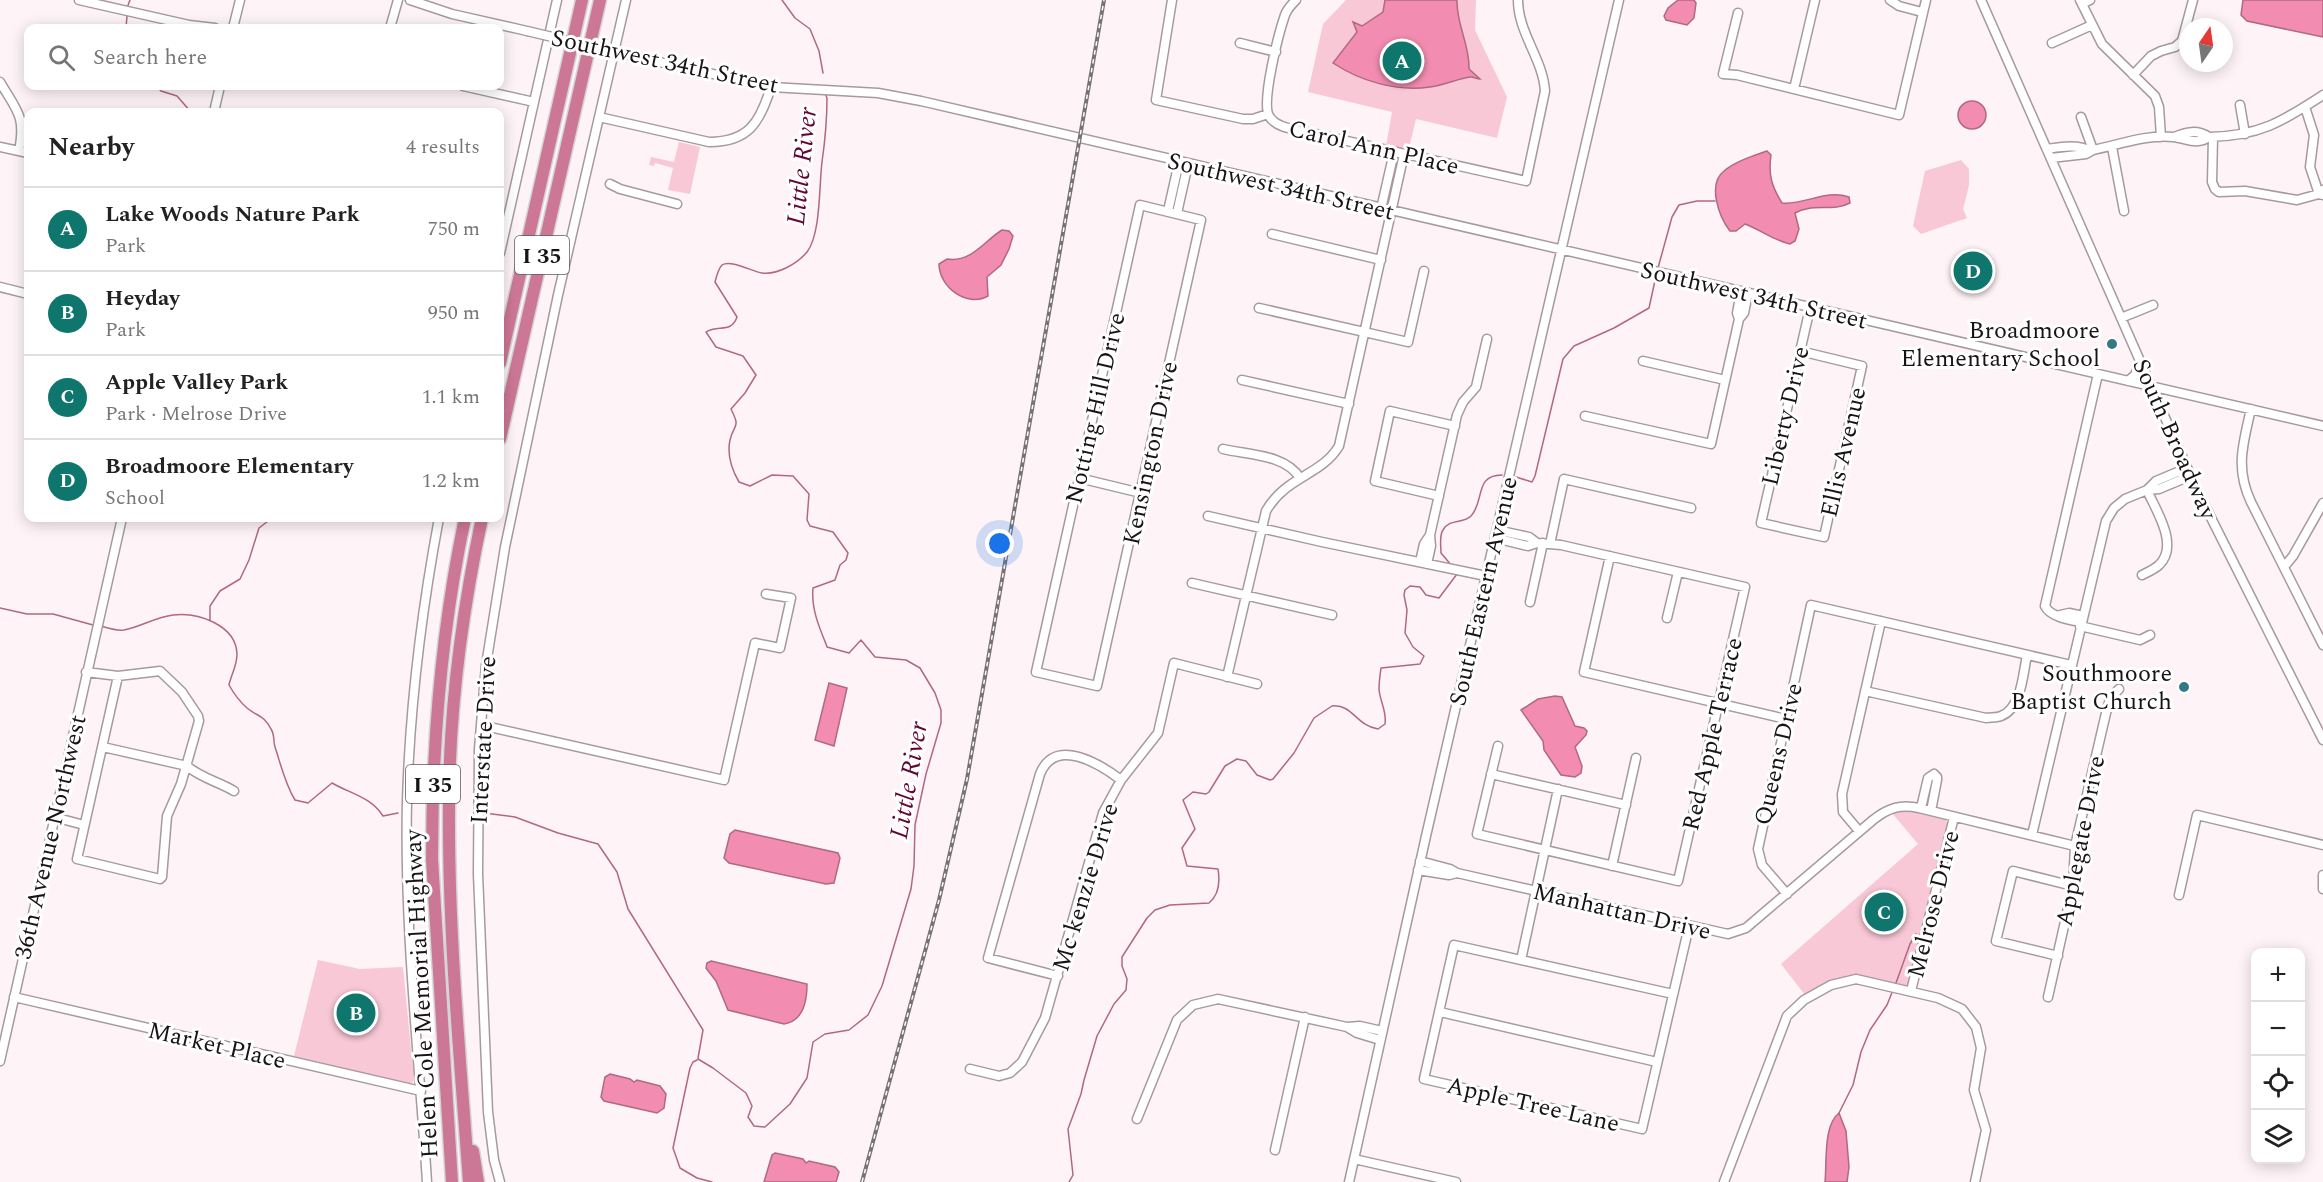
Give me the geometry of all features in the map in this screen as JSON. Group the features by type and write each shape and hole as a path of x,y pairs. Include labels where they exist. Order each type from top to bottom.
{"highway":[{"name":"I 35","path":"504,345 582,0"},
{"name":"I 35","path":"504,421 600,0"},
{"name":"Helen Cole Memorial Highway","path":"452,1182 432,859 432,806 440,674 453,577 464,522"},
{"name":"Helen Cole Memorial Highway","path":"469,1182 449,861 450,765 455,686 481,522"},
{"path":"463,1092 478,1182"}],"street":[{"path":"79,0 180,24"},
{"path":"234,24 240,0"},
{"path":"391,24 398,0"},
{"name":"Southwest 34th Street","path":"410,0 496,24"},
{"path":"504,235 557,0"},
{"name":"Interstate Drive","path":"500,1182 491,1144 484,1031 477,821 486,666 496,593 556,304 626,0"},
{"name":"Carol Ann Place","path":"1172,0 1156,100 1243,119 1253,119 1268,114 1272,120 1285,127 1526,181 1545,91 1543,77 1523,31 1518,0"},
{"path":"1268,114 1267,92 1276,52 1286,14 1296,0"},
{"name":"South Eastern Avenue","path":"1349,1182 1419,865 1619,0"},
{"path":"1794,89 1815,0"},
{"path":"1890,0 1899,6 1922,12"},
{"path":"1738,12 1722,74 1899,115 1926,0"},
{"name":"South Broadway","path":"1981,0 2188,472 2323,740"},
{"path":"2133,75 2151,56 2175,47 2182,41 2193,0"},
{"path":"2084,1 2092,25 2102,44 2151,92 2157,101 2161,137"},
{"path":"2052,43 2092,25"},
{"name":"Southwest 34th Street","path":"504,26 771,87 878,93 921,101 2323,426"},
{"path":"1240,43 1276,52"},
{"path":"0,82 22,123 19,151"},
{"path":"599,117 709,142 726,142 737,139 759,120 771,87"},
{"path":"215,108 219,90"},
{"path":"481,90 534,102"},
{"path":"2051,158 2086,154 2161,137 2174,136 2193,142 2211,137 2245,134 2272,126 2323,95"},
{"path":"2240,105 2245,134"},
{"path":"2211,137 2214,195 2257,192 2297,200 2322,193 2310,167 2314,135 2305,107"},
{"path":"2081,117 2092,151"},
{"path":"2047,150 2067,146 2092,151"},
{"path":"0,147 24,152"},
{"path":"2112,147 2124,211"},
{"path":"1381,209 1394,152"},
{"path":"1257,684 1227,677 1261,528 1266,511 1274,498 1286,487 1335,454 1341,441 1404,154"},
{"path":"1172,212 1183,163"},
{"path":"610,184 677,204"},
{"name":"Notting Hill Drive","path":"1097,686 1035,672 1140,206 1201,220"},
{"name":"Kensington Drive","path":"1097,686 1201,220"},
{"path":"1272,234 1381,260"},
{"path":"1259,308 1407,342 1424,271"},
{"path":"0,287 24,293"},
{"path":"1585,416 1711,444 1739,319 1744,313 1745,293"},
{"path":"2121,318 2152,304"},
{"name":"Liberty Drive","path":"1810,308 1761,524 1824,537"},
{"path":"1424,563 1431,546 1430,535 1455,426 1463,402 1476,387 1487,339"},
{"name":"Ellis Avenue","path":"1800,351 1862,366 1824,537"},
{"path":"1643,361 1725,380"},
{"path":"2127,381 2135,375 2140,362"},
{"path":"2098,374 2045,606 2047,611 2060,615 2068,613 2081,621 2140,640 2150,635"},
{"path":"1242,380 1349,404"},
{"path":"2251,409 2241,461 2242,481 2322,642"},
{"path":"1439,496 1375,481 1390,411 1455,426"},
{"path":"1223,448 1285,463 1295,470 1300,478"},
{"path":"2032,836 2106,521 2114,508 2125,499 2147,490 2159,489 2168,481 2188,472"},
{"path":"1079,478 1141,493"},
{"path":"1530,602 1543,543 1564,478 1692,507"},
{"path":"2142,575 2159,565 2164,558 2167,545 2166,532 2147,490"},
{"path":"2284,567 2293,556 2323,503"},
{"path":"1208,516 1486,576"},
{"name":"36th Avenue Northwest","path":"0,1061 121,522"},
{"path":"427,1182 407,845 413,682 422,609 438,522"},
{"path":"1496,534 1530,537 1543,543 1678,572 1667,618"},
{"path":"1610,556 1584,672 1786,719"},
{"name":"Red Apple Terrace","path":"1612,866 1678,881 1718,703 1744,587 1678,572"},
{"path":"1192,583 1332,615"},
{"path":"481,725 724,780 755,643 780,648 791,598 766,594"},
{"name":"Queens Drive","path":"1787,894 1762,865 1758,849 1812,605 1881,621"},
{"path":"1859,831 1845,815 1842,802 1881,621 2072,665"},
{"path":"1865,691 1986,718 2001,716 2013,706 2018,695 2027,655"},
{"name":"Mc kenzie Drive","path":"970,1069 999,1076 1010,1073 1022,1062 1046,1018 1103,813 1121,780 1158,733 1174,663 1227,677"},
{"path":"86,672 118,676 160,671 182,692 198,716 199,721 187,766 167,816 160,879 77,859 118,676"},
{"name":"Applegate Drive","path":"2048,997 2073,886 2075,846 2106,713 2110,699 2119,689"},
{"path":"1498,746 1477,834 1612,866 1636,758"},
{"path":"103,747 187,766 196,774 221,783 234,791"},
{"path":"1058,976 988,958 1040,774 1045,764 1052,758 1071,755 1103,766 1121,780"},
{"path":"1491,774 1626,805"},
{"path":"1521,960 1558,789"},
{"name":"Manhattan Drive","path":"1419,865 1449,875 1457,873 1723,934 1740,932 1859,831 1888,809 1903,805 2075,846"},
{"path":"2179,895 2197,815 2323,845"},
{"path":"54,817 84,825"},
{"name":"Melrose Drive","path":"1911,992 1954,817"},
{"path":"2058,956 1996,940 2013,871 2073,886"},
{"path":"2323,875 2323,889"},
{"path":"1673,994 1454,945 1440,1012 1657,1062 1673,994 1689,926"},
{"path":"1724,1182 1781,1027 1791,1011 1804,1000 1831,985 1849,979 1862,980 1948,1001 1968,1014 1976,1027 1980,1042 1974,1090 1986,1130 1975,1182"},
{"name":"Market Place","path":"14,997 421,1091"},
{"path":"1137,1119 1172,1030 1192,1005 1209,1000 1225,999 1347,1027 1357,1033 1380,1040"},
{"name":"Apple Tree Lane","path":"1440,1012 1424,1079 1642,1129 1657,1062"},
{"path":"1275,1150 1305,1017"},
{"path":"1347,1027 1360,1026 1382,1031"},
{"path":"1354,1159 1456,1182"}],"shaded area":[{"path":"1346,0 1476,0 1475,30 1507,97 1497,138 1416,119 1408,152 1386,146 1392,112 1308,92 1323,24"},
{"path":"1385,0 1457,0 1469,69 1480,79 1467,77 1435,86 1405,88 1367,80 1333,63 1357,32 1353,22 1362,26 1383,12"},
{"path":"1678,0 1694,0 1696,3 1694,18 1687,25 1666,20 1664,16 1668,8"},
{"path":"2243,0 2323,0 2323,37 2247,21 2241,15"},
{"path":"1972,101 1982,105 1986,115 1982,125 1972,129 1962,125 1958,115 1962,105"},
{"path":"679,142 700,147 690,194 668,190 673,168 655,163 654,166 649,165 651,157 674,162"},
{"path":"1767,151 1771,155 1772,180 1782,203 1840,195 1849,197 1850,203 1836,207 1808,208 1795,213 1799,229 1795,241 1790,244 1745,224 1736,231 1730,231 1716,201 1716,184 1719,177 1734,164"},
{"path":"1961,160 1969,169 1969,185 1963,209 1967,218 1921,234 1913,226 1925,171"},
{"path":"1002,230 1009,231 1013,236 1001,265 987,277 988,296 971,299 956,293 944,280 939,264 947,259 970,255"},
{"path":"829,683 847,688 834,746 815,740"},
{"path":"1562,697 1575,726 1587,731 1575,747 1582,766 1581,773 1575,777 1561,775 1544,750 1543,741 1521,710 1538,699"},
{"path":"1905,810 1945,818 1948,825 1912,976 1908,984 1904,986 1855,975 1834,979 1805,995 1781,964 1918,844 1892,813"},
{"path":"735,830 838,853 840,858 834,883 826,884 729,863 724,858 730,834"},
{"path":"318,960 360,969 403,967 414,1080 412,1083 294,1056"},
{"path":"711,961 807,984 806,997 800,1015 784,1024 728,1010 716,981 706,968 707,963"},
{"path":"610,1074 634,1082 637,1080 660,1086 666,1094 664,1108 657,1113 604,1101 601,1097 605,1077"},
{"path":"1839,1113 1846,1131 1849,1167 1847,1182 1825,1182 1828,1135 1830,1126"},
{"path":"775,1153 803,1159 806,1163 809,1161 835,1167 839,1172 836,1182 764,1182 772,1155"}],"waterway":[{"path":"127,8 130,0"},
{"name":"Little River","path":"782,0 795,18 810,29 819,51 823,73"},
{"path":"126,24 127,16"},
{"path":"160,90 177,96 188,108"},
{"name":"Little River","path":"698,1059 746,1093 752,1106 748,1117 754,1126 765,1127 790,1104 807,1078 813,1042 825,1034 849,1030 868,1015 882,986 911,889 915,825 926,774 941,723 941,710 935,693 920,668 906,660 875,657 861,640 849,653 827,647 814,610 813,588 835,580 840,565 846,560 848,553 833,532 810,526 807,520 809,494 793,476 772,475 750,486 739,482 730,456 729,445 736,426 731,409 745,393 756,375 743,356 716,347 706,332 728,327 737,317 715,282 722,265 731,264 762,273 774,272 798,261 812,244 819,209 826,122 827,98 825,93"},
{"path":"1658,268 1672,217 1679,205 1697,201 1715,201"},
{"path":"1516,477 1532,482 1535,476 1563,359 1574,346 1614,328 1649,308 1656,276"},
{"path":"1452,566 1441,553 1443,530 1449,524 1471,516 1487,479 1502,475"},
{"path":"210,620 210,606 220,591 240,579 249,560 259,528 267,522"},
{"path":"1069,1182 1073,1175 1068,1129 1081,1094 1097,1036 1114,1004 1126,990 1127,979 1122,966 1122,957 1147,918 1155,910 1170,905 1209,903 1217,892 1218,869 1187,866 1182,848 1195,829 1183,800 1193,792 1206,794 1209,792 1225,766 1237,759 1246,761 1257,775 1273,779 1294,753 1314,718 1332,706 1345,708 1370,727 1378,729 1385,724 1379,689 1381,668 1420,664 1424,656 1413,647 1405,633 1407,610 1405,590 1410,586 1420,587 1426,595 1439,598 1457,574"},
{"path":"0,608 27,614 53,614 93,625"},
{"path":"101,626 124,630 173,615 193,616 214,622 230,635 235,644 237,658 229,685 244,705 268,724 288,788 295,800 308,803 332,783 367,800 383,816 398,813"},
{"path":"484,813 515,817 558,833 598,844 617,872 628,909 703,1030 698,1058"},
{"path":"1896,983 1916,934"},
{"path":"1839,1113 1853,1085 1861,1052 1870,1030 1887,1005 1893,990"},
{"name":"Little River","path":"697,1060 690,1068 673,1148 680,1168 697,1178 712,1182"}],"railway":[{"path":"862,1182 939,900 967,779 1104,0"}],"place":[{"name":"Lake Woods Nature Park","path":"1402,61"},
{"name":"Broadmoore Elementary","path":"1973,271"},
{"name":"Broadmoore Elementary School","path":"2112,344"},
{"name":"Southmoore Baptist Church","path":"2184,687"},
{"name":"Apple Valley Park","path":"1884,912"},
{"name":"Heyday","path":"356,1013"}]}
